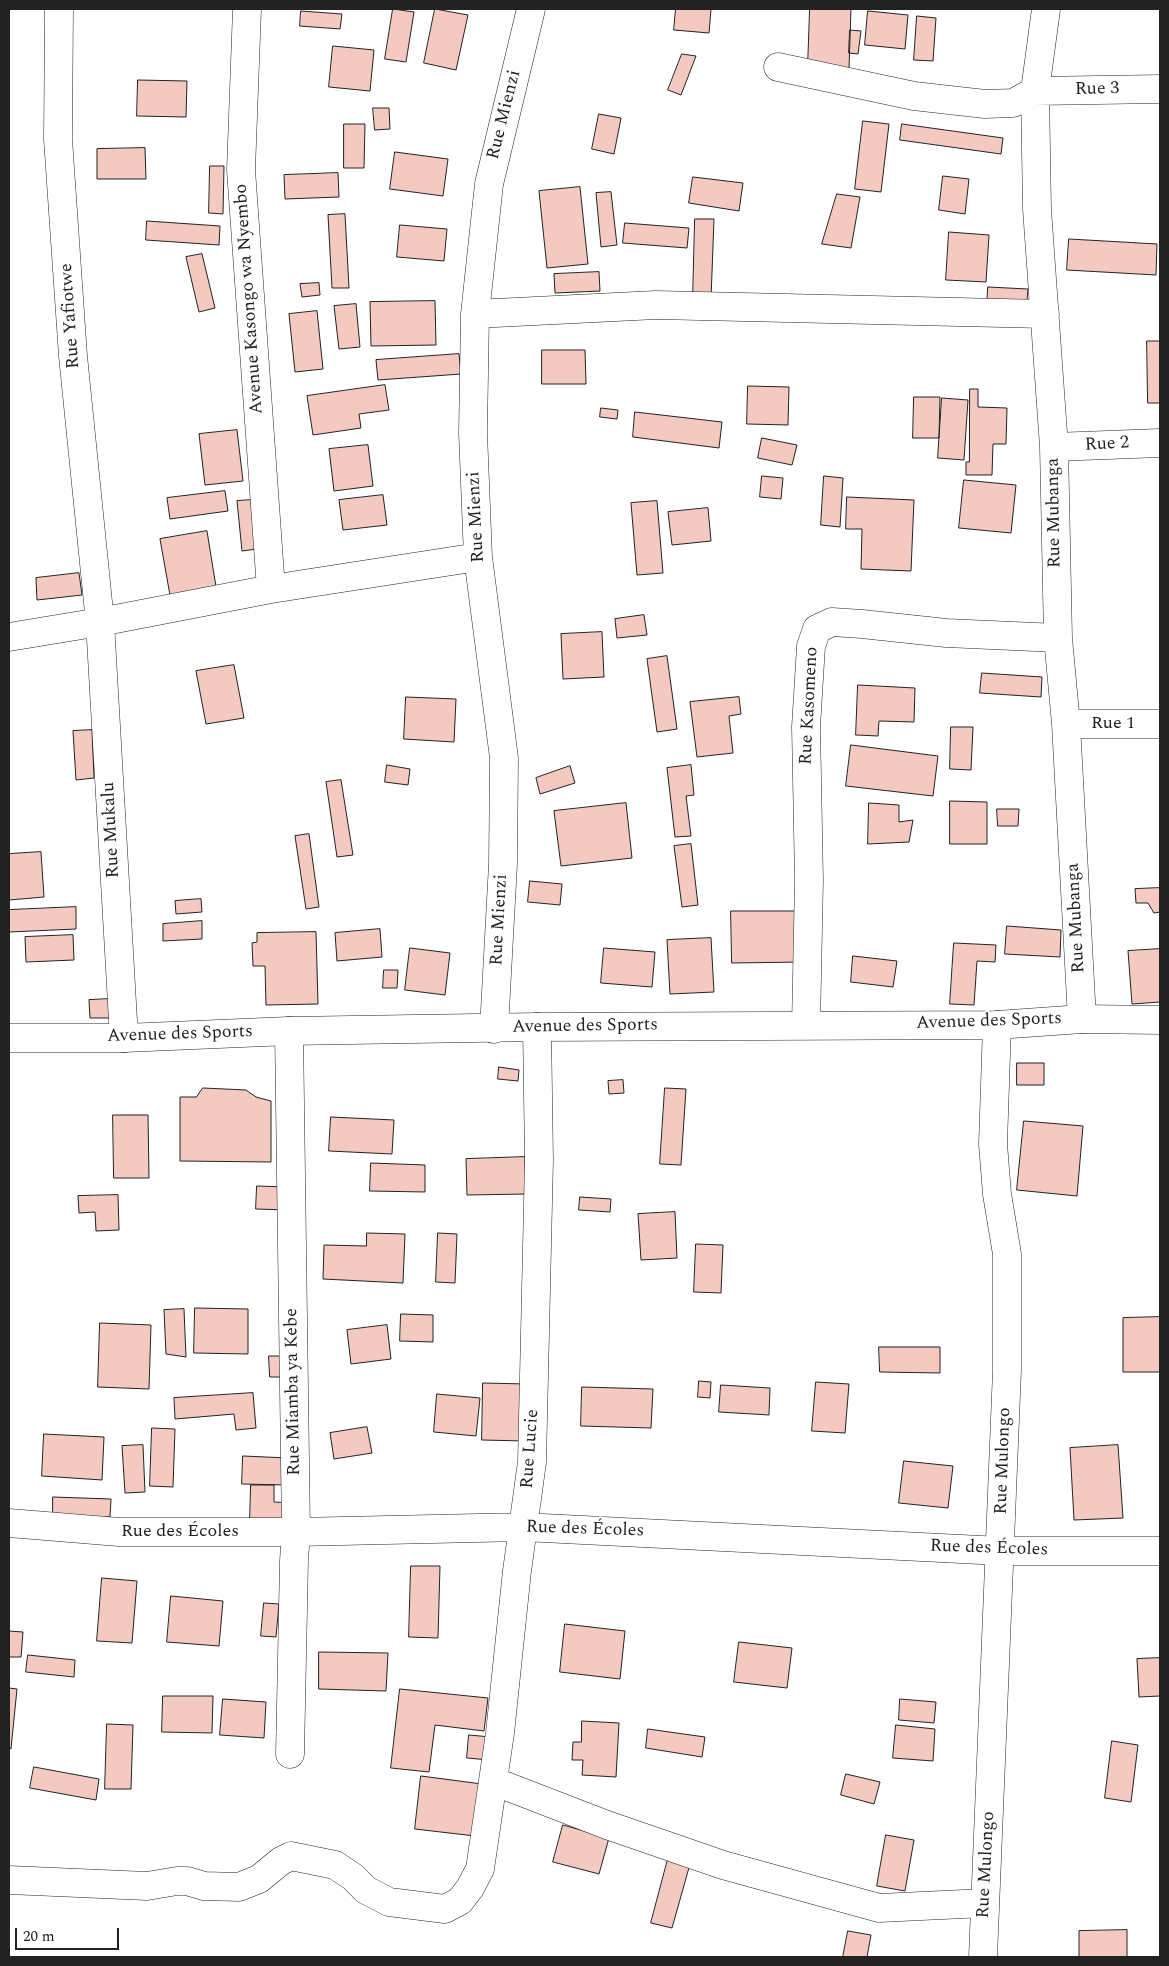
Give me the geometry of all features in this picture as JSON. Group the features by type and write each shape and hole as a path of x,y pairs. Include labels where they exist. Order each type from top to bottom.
{"street":[{"name":"Rue Yafiotwe","path":"59,9 59,149 73,356 100,622"},
{"name":"Avenue Kasongo wa Nyembo","path":"247,9 241,170 271,589"},
{"name":"Rue Mienzi","path":"494,1029 503,864 504,758 478,557 473,433 475,314 489,184 531,9"},
{"name":"Rue Mubanga","path":"1046,9 1035,91 1037,209 1054,448 1058,638 1066,724 1082,1018"},
{"path":"778,67 914,96 985,104 1013,103 1035,91"},
{"name":"Rue 3","path":"1035,91 1160,89"},
{"path":"475,314 656,305 1044,314"},
{"name":"Rue 2","path":"1054,448 1160,442"},
{"path":"9,637 100,622 271,589 478,557"},
{"name":"Rue Mukalu","path":"100,622 124,1038"},
{"name":"Rue Kasomeno","path":"806,1025 809,880 806,728 811,646 817,629 832,622 946,634 1058,638"},
{"name":"Rue 1","path":"1066,724 1160,724"},
{"name":"Avenue des Sports","path":"9,1038 124,1038 289,1031 538,1027 997,1025 1082,1018 1160,1020"},
{"name":"Rue Mulongo","path":"983,1957 1007,1370 1007,1254 993,1144 997,1025"},
{"name":"Rue Lucie","path":"9,1880 147,1886 178,1881 204,1886 240,1887 259,1879 281,1861 291,1856 335,1865 353,1877 366,1890 389,1902 445,1908 460,1900 470,1888 480,1869 493,1781 532,1462 539,1160 538,1027"},
{"name":"Rue Miamba ya Kebe","path":"289,1031 296,1532 290,1754"},
{"name":"Rue des Écoles","path":"9,1523 119,1532 296,1532 524,1527 1001,1551 1160,1551"},
{"path":"493,1781 607,1825 723,1864 879,1908 985,1903"}],"building":[{"path":"393,9 414,12 406,62 385,59"},
{"path":"435,9 468,15 456,70 424,63"},
{"path":"676,9 711,9 709,33 674,30"},
{"path":"810,9 851,9 849,68 808,66"},
{"path":"301,11 342,14 340,29 300,26"},
{"path":"868,11 908,15 905,49 865,45"},
{"path":"917,16 936,18 933,61 914,60"},
{"path":"850,30 861,31 858,54 849,53"},
{"path":"333,46 374,50 370,91 329,87"},
{"path":"682,54 696,56 681,95 668,90"},
{"path":"138,80 187,81 186,117 137,116"},
{"path":"373,108 389,108 390,129 375,130"},
{"path":"599,114 621,118 614,154 592,149"},
{"path":"863,121 889,124 881,192 855,189"},
{"path":"344,124 365,124 364,168 344,168"},
{"path":"902,124 1003,138 1001,154 900,140"},
{"path":"145,148 146,179 97,179 97,149"},
{"path":"395,152 448,159 443,196 390,189"},
{"path":"210,166 224,166 223,214 209,213"},
{"path":"338,173 339,197 285,199 284,175"},
{"path":"943,176 969,179 965,214 939,210"},
{"path":"693,177 743,183 739,211 689,203"},
{"path":"580,187 588,264 547,268 539,191"},
{"path":"611,192 617,245 601,247 596,193"},
{"path":"837,194 860,197 851,248 822,244"},
{"path":"345,214 349,288 332,288 328,215"},
{"path":"695,219 714,219 711,299 693,298"},
{"path":"147,221 220,226 219,245 146,240"},
{"path":"625,223 689,228 687,248 623,243"},
{"path":"400,225 447,229 444,261 397,257"},
{"path":"949,232 989,235 986,282 946,280"},
{"path":"1069,239 1157,244 1156,275 1067,270"},
{"path":"202,254 215,308 199,312 186,257"},
{"path":"599,272 600,291 555,293 554,274"},
{"path":"319,283 320,295 302,297 300,284"},
{"path":"988,287 1028,289 1026,312 987,310"},
{"path":"435,301 436,345 371,346 370,302"},
{"path":"356,304 360,347 339,349 334,306"},
{"path":"317,311 323,369 295,372 289,314"},
{"path":"1147,341 1160,341 1160,403 1148,403"},
{"path":"542,350 585,350 586,384 542,384"},
{"path":"459,354 461,374 378,380 376,360"},
{"path":"385,385 389,410 359,414 361,428 313,435 307,396"},
{"path":"748,386 789,387 788,425 747,424"},
{"path":"970,389 978,389 978,407 1007,408 1006,444 993,444 992,475 966,475 966,462 969,462"},
{"path":"914,397 940,397 939,438 913,438"},
{"path":"942,398 968,400 964,460 938,458"},
{"path":"601,408 618,410 617,419 600,417"},
{"path":"635,412 722,422 719,448 633,437"},
{"path":"237,430 243,481 205,485 199,434"},
{"path":"762,438 797,445 792,465 758,458"},
{"path":"368,445 373,486 334,491 329,449"},
{"path":"762,476 783,478 781,499 760,497"},
{"path":"824,476 843,478 840,527 821,525"},
{"path":"964,480 1016,485 1011,533 959,528"},
{"path":"225,491 228,511 170,519 167,498"},
{"path":"383,495 387,525 343,530 339,500"},
{"path":"847,497 914,500 911,571 861,569 862,529 846,529"},
{"path":"251,500 257,549 242,551 237,501"},
{"path":"657,501 663,573 637,575 631,503"},
{"path":"708,508 711,541 672,545 668,512"},
{"path":"207,531 217,593 171,601 160,539"},
{"path":"79,573 82,595 37,600 36,578"},
{"path":"644,615 647,635 617,638 615,619"},
{"path":"602,632 604,677 563,679 561,634"},
{"path":"667,656 677,729 657,732 647,659"},
{"path":"234,665 244,718 206,724 196,671"},
{"path":"982,673 1042,677 1041,697 980,693"},
{"path":"858,685 915,688 914,722 879,721 878,736 856,735"},
{"path":"406,697 456,699 454,742 404,739"},
{"path":"739,697 741,714 729,716 733,753 697,757 690,702"},
{"path":"951,727 973,727 971,770 950,769"},
{"path":"92,730 94,778 76,780 73,731"},
{"path":"851,745 938,756 933,796 846,786"},
{"path":"387,765 410,769 408,785 385,782"},
{"path":"691,765 694,795 686,796 691,836 675,837 667,768"},
{"path":"570,766 575,783 540,794 536,778"},
{"path":"341,780 353,855 337,857 326,782"},
{"path":"950,801 987,802 987,844 950,844"},
{"path":"626,803 632,858 561,866 554,811"},
{"path":"869,803 899,805 899,822 913,820 909,842 868,844"},
{"path":"997,809 1019,809 1018,826 998,826"},
{"path":"309,834 319,907 306,909 295,836"},
{"path":"691,844 698,905 682,907 674,846"},
{"path":"41,852 44,897 9,900 9,854"},
{"path":"530,881 562,884 560,905 528,902"},
{"path":"1160,888 1160,912 1154,913 1148,903 1136,903 1135,889"},
{"path":"201,899 202,912 176,914 175,901"},
{"path":"76,907 76,929 9,932 9,910"},
{"path":"731,911 802,911 802,962 732,963"},
{"path":"202,921 202,939 163,941 163,924"},
{"path":"1007,926 1061,930 1060,957 1005,954"},
{"path":"380,929 382,957 337,961 335,933"},
{"path":"316,932 318,1004 266,1005 265,966 253,966 252,943 257,942 257,933"},
{"path":"73,935 74,960 26,962 25,937"},
{"path":"711,938 714,992 670,994 667,940"},
{"path":"954,943 996,945 995,962 977,961 974,1005 950,1004"},
{"path":"410,948 450,953 445,995 405,990"},
{"path":"604,948 655,952 652,987 601,983"},
{"path":"1160,949 1160,1002 1132,1004 1128,951"},
{"path":"853,956 897,961 893,987 851,982"},
{"path":"384,970 398,970 397,988 383,988"},
{"path":"109,999 109,1018 90,1018 89,1000"},
{"path":"1017,1063 1044,1063 1044,1085 1017,1085"},
{"path":"499,1067 519,1070 518,1081 498,1079"},
{"path":"623,1080 624,1093 609,1094 608,1081"},
{"path":"203,1088 246,1090 256,1097 271,1101 271,1162 180,1161 180,1097 196,1097"},
{"path":"665,1088 686,1089 681,1165 660,1164"},
{"path":"113,1115 148,1115 149,1178 114,1178"},
{"path":"331,1117 394,1120 392,1154 329,1151"},
{"path":"1024,1121 1083,1126 1077,1196 1017,1190"},
{"path":"525,1157 526,1194 467,1195 466,1159"},
{"path":"371,1163 425,1165 425,1192 370,1191"},
{"path":"257,1186 287,1187 287,1210 256,1209"},
{"path":"118,1195 119,1230 96,1231 95,1212 79,1213 78,1196"},
{"path":"580,1197 611,1199 610,1212 579,1210"},
{"path":"675,1212 677,1258 641,1260 638,1214"},
{"path":"367,1233 405,1234 403,1283 323,1279 324,1245 366,1246"},
{"path":"438,1233 457,1234 455,1283 436,1282"},
{"path":"696,1244 723,1245 721,1293 694,1292"},
{"path":"195,1308 248,1309 248,1354 194,1353"},
{"path":"184,1309 186,1357 166,1354 164,1310"},
{"path":"401,1314 433,1315 433,1342 400,1341"},
{"path":"1160,1317 1160,1372 1123,1372 1123,1318"},
{"path":"100,1323 151,1325 149,1389 98,1387"},
{"path":"387,1325 391,1359 351,1364 347,1330"},
{"path":"879,1347 940,1347 940,1373 880,1372"},
{"path":"269,1356 289,1356 290,1377 270,1377"},
{"path":"699,1381 711,1382 710,1398 698,1397"},
{"path":"816,1382 849,1384 845,1433 812,1431"},
{"path":"483,1383 527,1384 525,1441 482,1440"},
{"path":"721,1385 770,1388 769,1415 719,1412"},
{"path":"582,1387 653,1389 651,1428 581,1426"},
{"path":"253,1393 256,1428 236,1430 234,1414 175,1419 174,1398"},
{"path":"437,1394 480,1398 476,1436 434,1432"},
{"path":"367,1427 372,1453 334,1459 330,1433"},
{"path":"152,1428 175,1429 173,1487 150,1486"},
{"path":"44,1434 104,1437 102,1480 42,1476"},
{"path":"143,1445 145,1492 125,1493 122,1446"},
{"path":"1118,1445 1123,1518 1074,1520 1070,1448"},
{"path":"243,1456 288,1458 287,1485 242,1484"},
{"path":"904,1461 953,1466 948,1508 899,1503"},
{"path":"251,1485 274,1485 274,1502 291,1503 290,1521 250,1521"},
{"path":"53,1497 111,1499 110,1517 53,1515"},
{"path":"411,1566 440,1566 438,1638 409,1637"},
{"path":"102,1578 137,1581 132,1643 97,1641"},
{"path":"171,1596 223,1601 219,1646 167,1642"},
{"path":"264,1603 279,1604 276,1637 261,1636"},
{"path":"565,1624 625,1631 620,1679 560,1672"},
{"path":"9,1631 23,1632 21,1657 9,1657"},
{"path":"739,1642 792,1648 787,1688 734,1682"},
{"path":"319,1652 388,1653 386,1691 319,1689"},
{"path":"28,1655 75,1660 74,1677 26,1672"},
{"path":"1160,1658 1160,1696 1139,1697 1137,1659"},
{"path":"9,1688 17,1689 11,1749 9,1748"},
{"path":"400,1689 488,1698 484,1731 435,1725 429,1772 391,1768"},
{"path":"163,1696 213,1696 212,1733 162,1732"},
{"path":"223,1699 266,1702 264,1738 220,1735"},
{"path":"900,1699 936,1702 934,1723 899,1720"},
{"path":"582,1721 619,1723 616,1777 582,1775 583,1760 572,1760 573,1742 581,1742"},
{"path":"107,1724 133,1725 131,1789 105,1789"},
{"path":"896,1725 935,1729 933,1761 893,1758"},
{"path":"648,1729 705,1737 702,1757 646,1748"},
{"path":"469,1735 491,1737 489,1760 467,1758"},
{"path":"1112,1741 1138,1745 1131,1802 1105,1798"},
{"path":"34,1767 99,1779 96,1800 30,1788"},
{"path":"846,1774 880,1782 874,1804 841,1795"},
{"path":"421,1776 482,1784 475,1836 415,1829"},
{"path":"563,1825 609,1838 599,1874 553,1862"},
{"path":"886,1835 914,1840 905,1891 877,1886"},
{"path":"668,1859 690,1864 672,1928 651,1923"},
{"path":"1127,1930 1127,1957 1079,1957 1079,1931"},
{"path":"848,1931 871,1935 867,1957 843,1957"}]}
